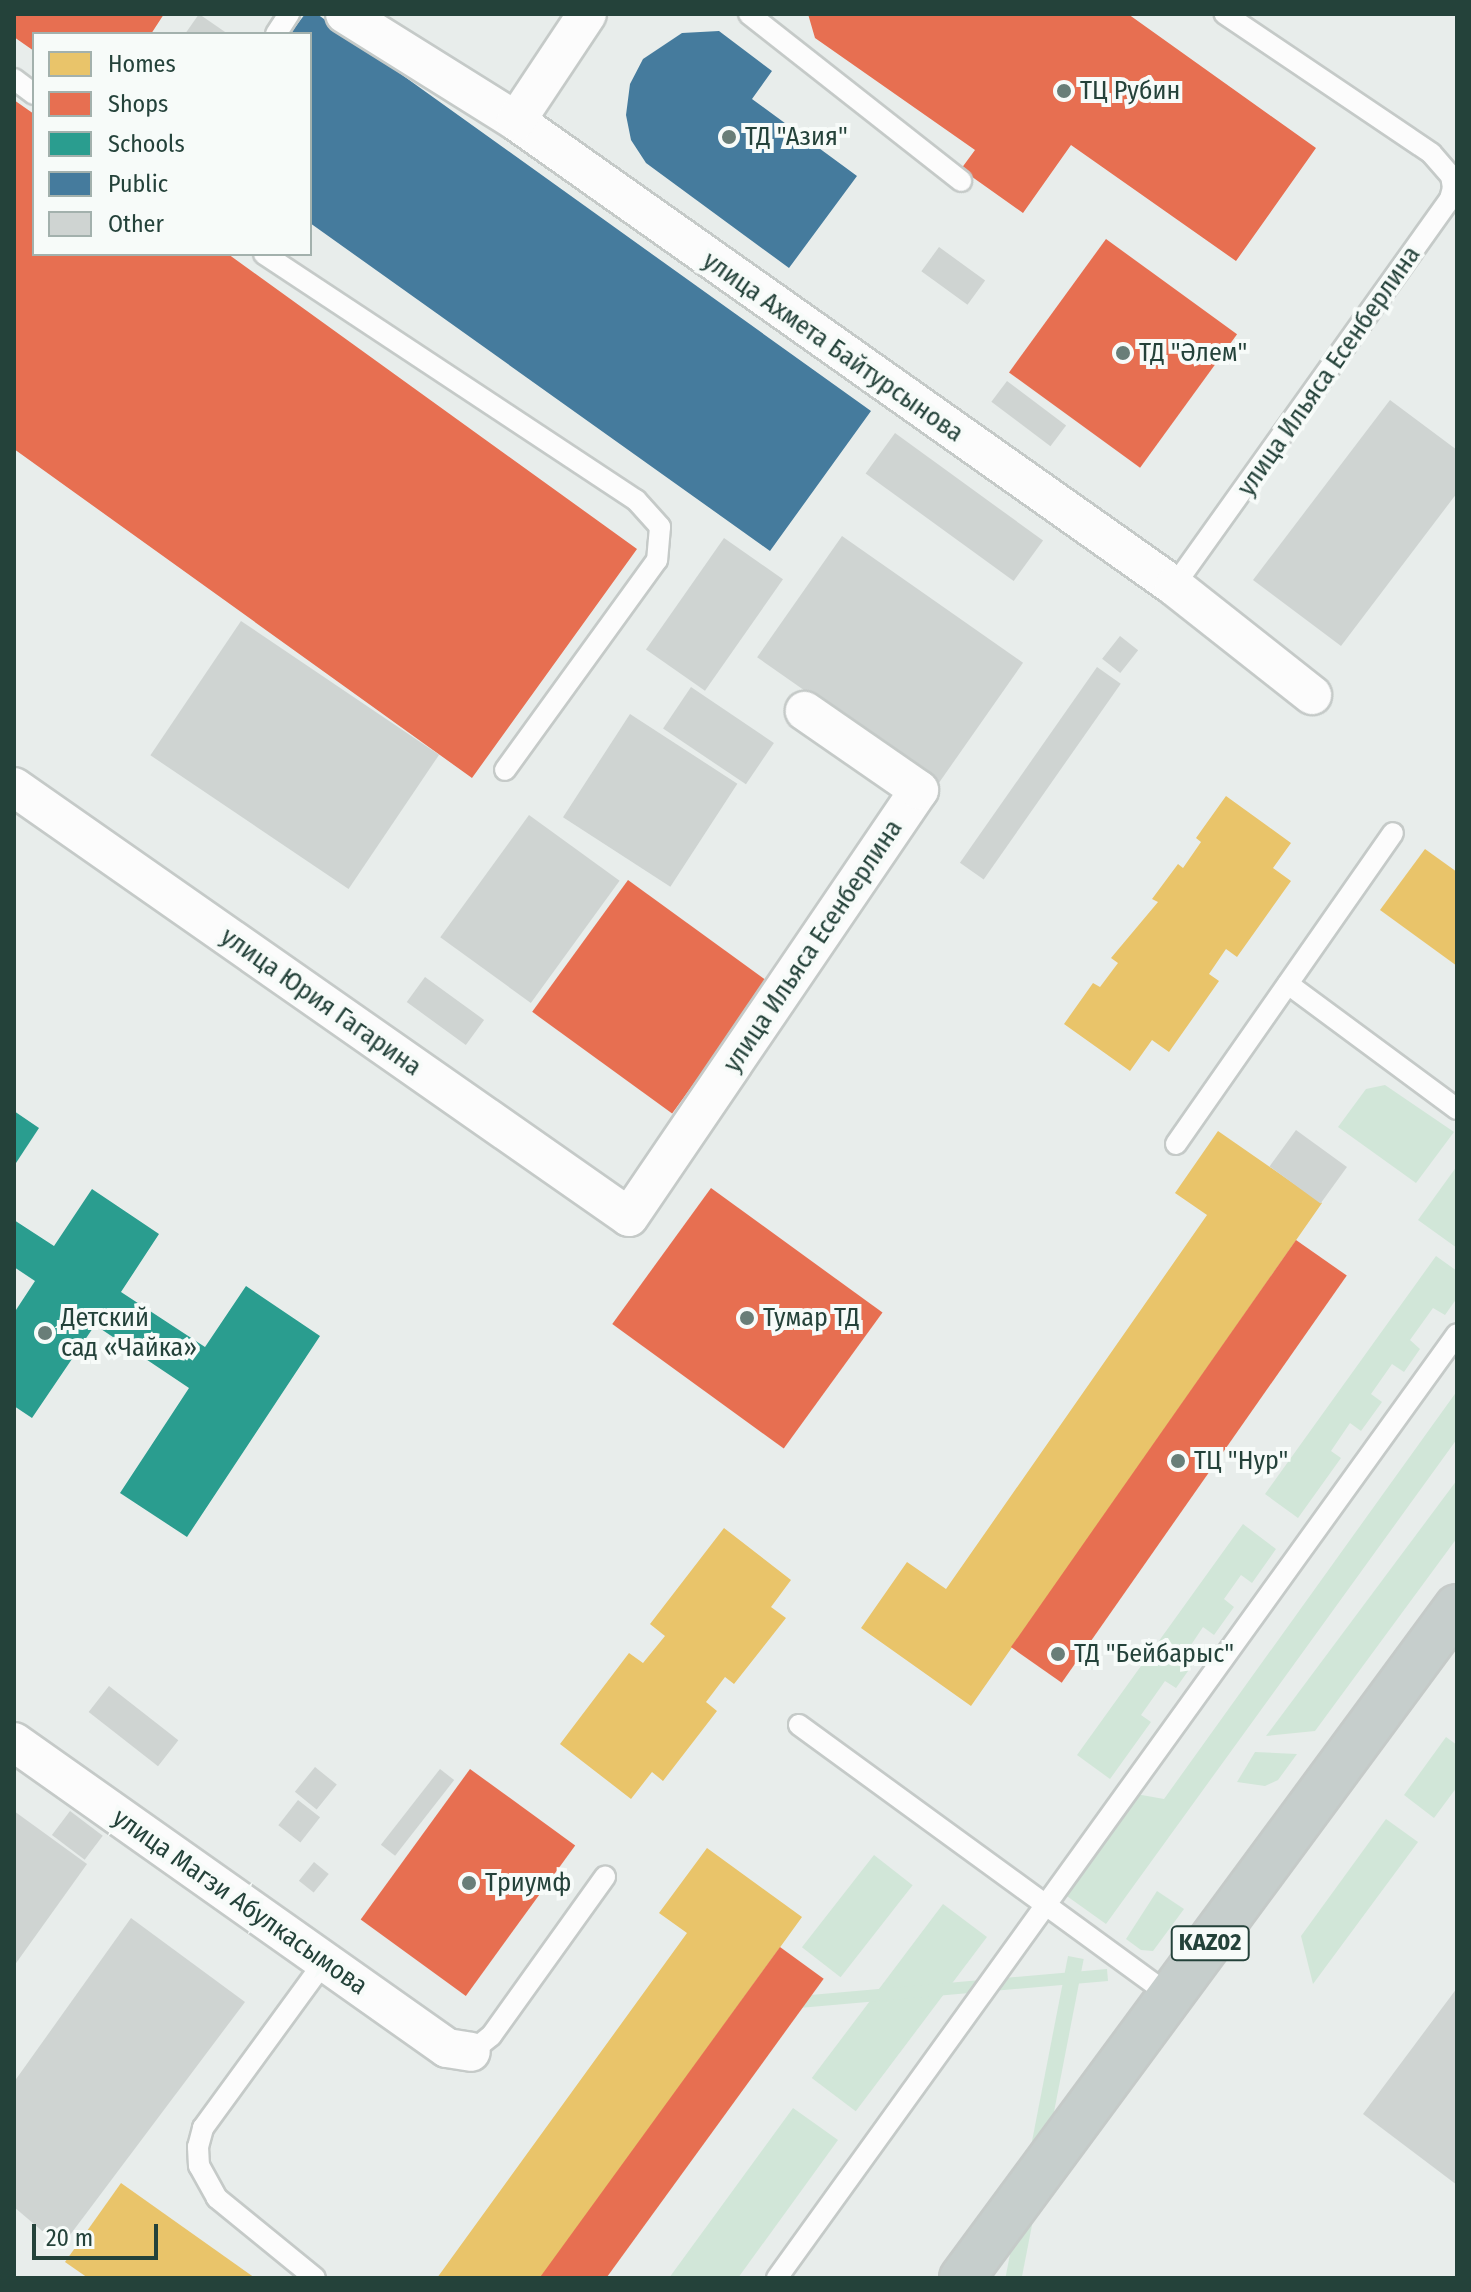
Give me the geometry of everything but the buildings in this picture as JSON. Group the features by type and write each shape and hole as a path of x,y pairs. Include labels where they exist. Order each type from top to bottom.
{"highway":[{"name":"KАZ02","path":"962,2278 1457,1607"}],"street":[{"name":"улица Ахмета Байтурсынова","path":"345,14 516,121 1174,586 1312,695"},
{"path":"516,121 587,14"},
{"name":"улица Ильяса Есенберлина","path":"629,1217 919,790 805,711"},
{"name":"улица Юрия Гагарина","path":"14,787 629,1217"},
{"name":"улица Магзи Абулкасымова","path":"14,1742 447,2048 471,2052"}],"lane":[{"path":"277,32 289,14"},
{"path":"749,14 961,181"},
{"name":"улица Ильяса Есенберлина","path":"1174,586 1450,199 1455,185 1431,153 1225,14"},
{"path":"14,79 32,92"},
{"path":"267,256 636,500 660,527 657,560 505,770"},
{"path":"1176,1144 1393,833"},
{"path":"1288,984 1457,1109"},
{"path":"777,2278 1457,1334"},
{"path":"799,1725 1171,1996"},
{"path":"471,2052 491,2036 605,1877"},
{"path":"315,2278 217,2198 199,2166 198,2147 203,2128 324,1962"}],"green space":[{"path":"1385,1085 1454,1132 1416,1183 1338,1127 1366,1089"},
{"path":"1457,1166 1457,1248 1418,1220"},
{"path":"1436,1256 1457,1271 1457,1298 1445,1315 1433,1308 1410,1340 1420,1349 1404,1372 1392,1364 1371,1394 1382,1402 1361,1431 1350,1423 1331,1451 1341,1458 1298,1518 1265,1494"},
{"path":"1457,1391 1457,1439 1106,1924 1064,1894 1136,1794 1164,1799"},
{"path":"1457,1480 1457,1538 1315,1731 1266,1736"},
{"path":"1243,1524 1276,1549 1252,1583 1241,1575 1224,1599 1234,1607 1214,1635 1203,1627 1183,1657 1193,1664 1176,1688 1165,1681 1141,1715 1151,1722 1110,1779 1077,1755"},
{"path":"1446,1737 1457,1745 1457,1787 1434,1818 1404,1795"},
{"path":"1255,1752 1297,1754 1278,1780 1265,1786 1237,1782"},
{"path":"1386,1819 1418,1842 1313,1984 1301,1936"},
{"path":"874,1855 913,1885 841,1977 802,1947"},
{"path":"1157,1891 1184,1909 1153,1951 1141,1950 1126,1939"},
{"path":"943,1904 987,1937 856,2111 812,2078"},
{"path":"1068,1956 1084,1959 1022,2278 1005,2278"},
{"path":"1107,1969 1108,1981 727,2014 725,2002"},
{"path":"793,2108 838,2140 738,2278 669,2278"}],"place":[{"name":"ТЦ Рубин","path":"1064,91"},
{"name":"ТД \"Азия\"","path":"729,137"},
{"name":"ТД \"Әлем\"","path":"1123,353"},
{"name":"Тумар ТД","path":"747,1318"},
{"name":"Детский сад «Чайка»","path":"45,1333"},
{"name":"ТЦ \"Нур\"","path":"1178,1461"},
{"name":"ТД \"Бейбарыс\"","path":"1058,1654"},
{"name":"Триумф","path":"469,1883"}]}
